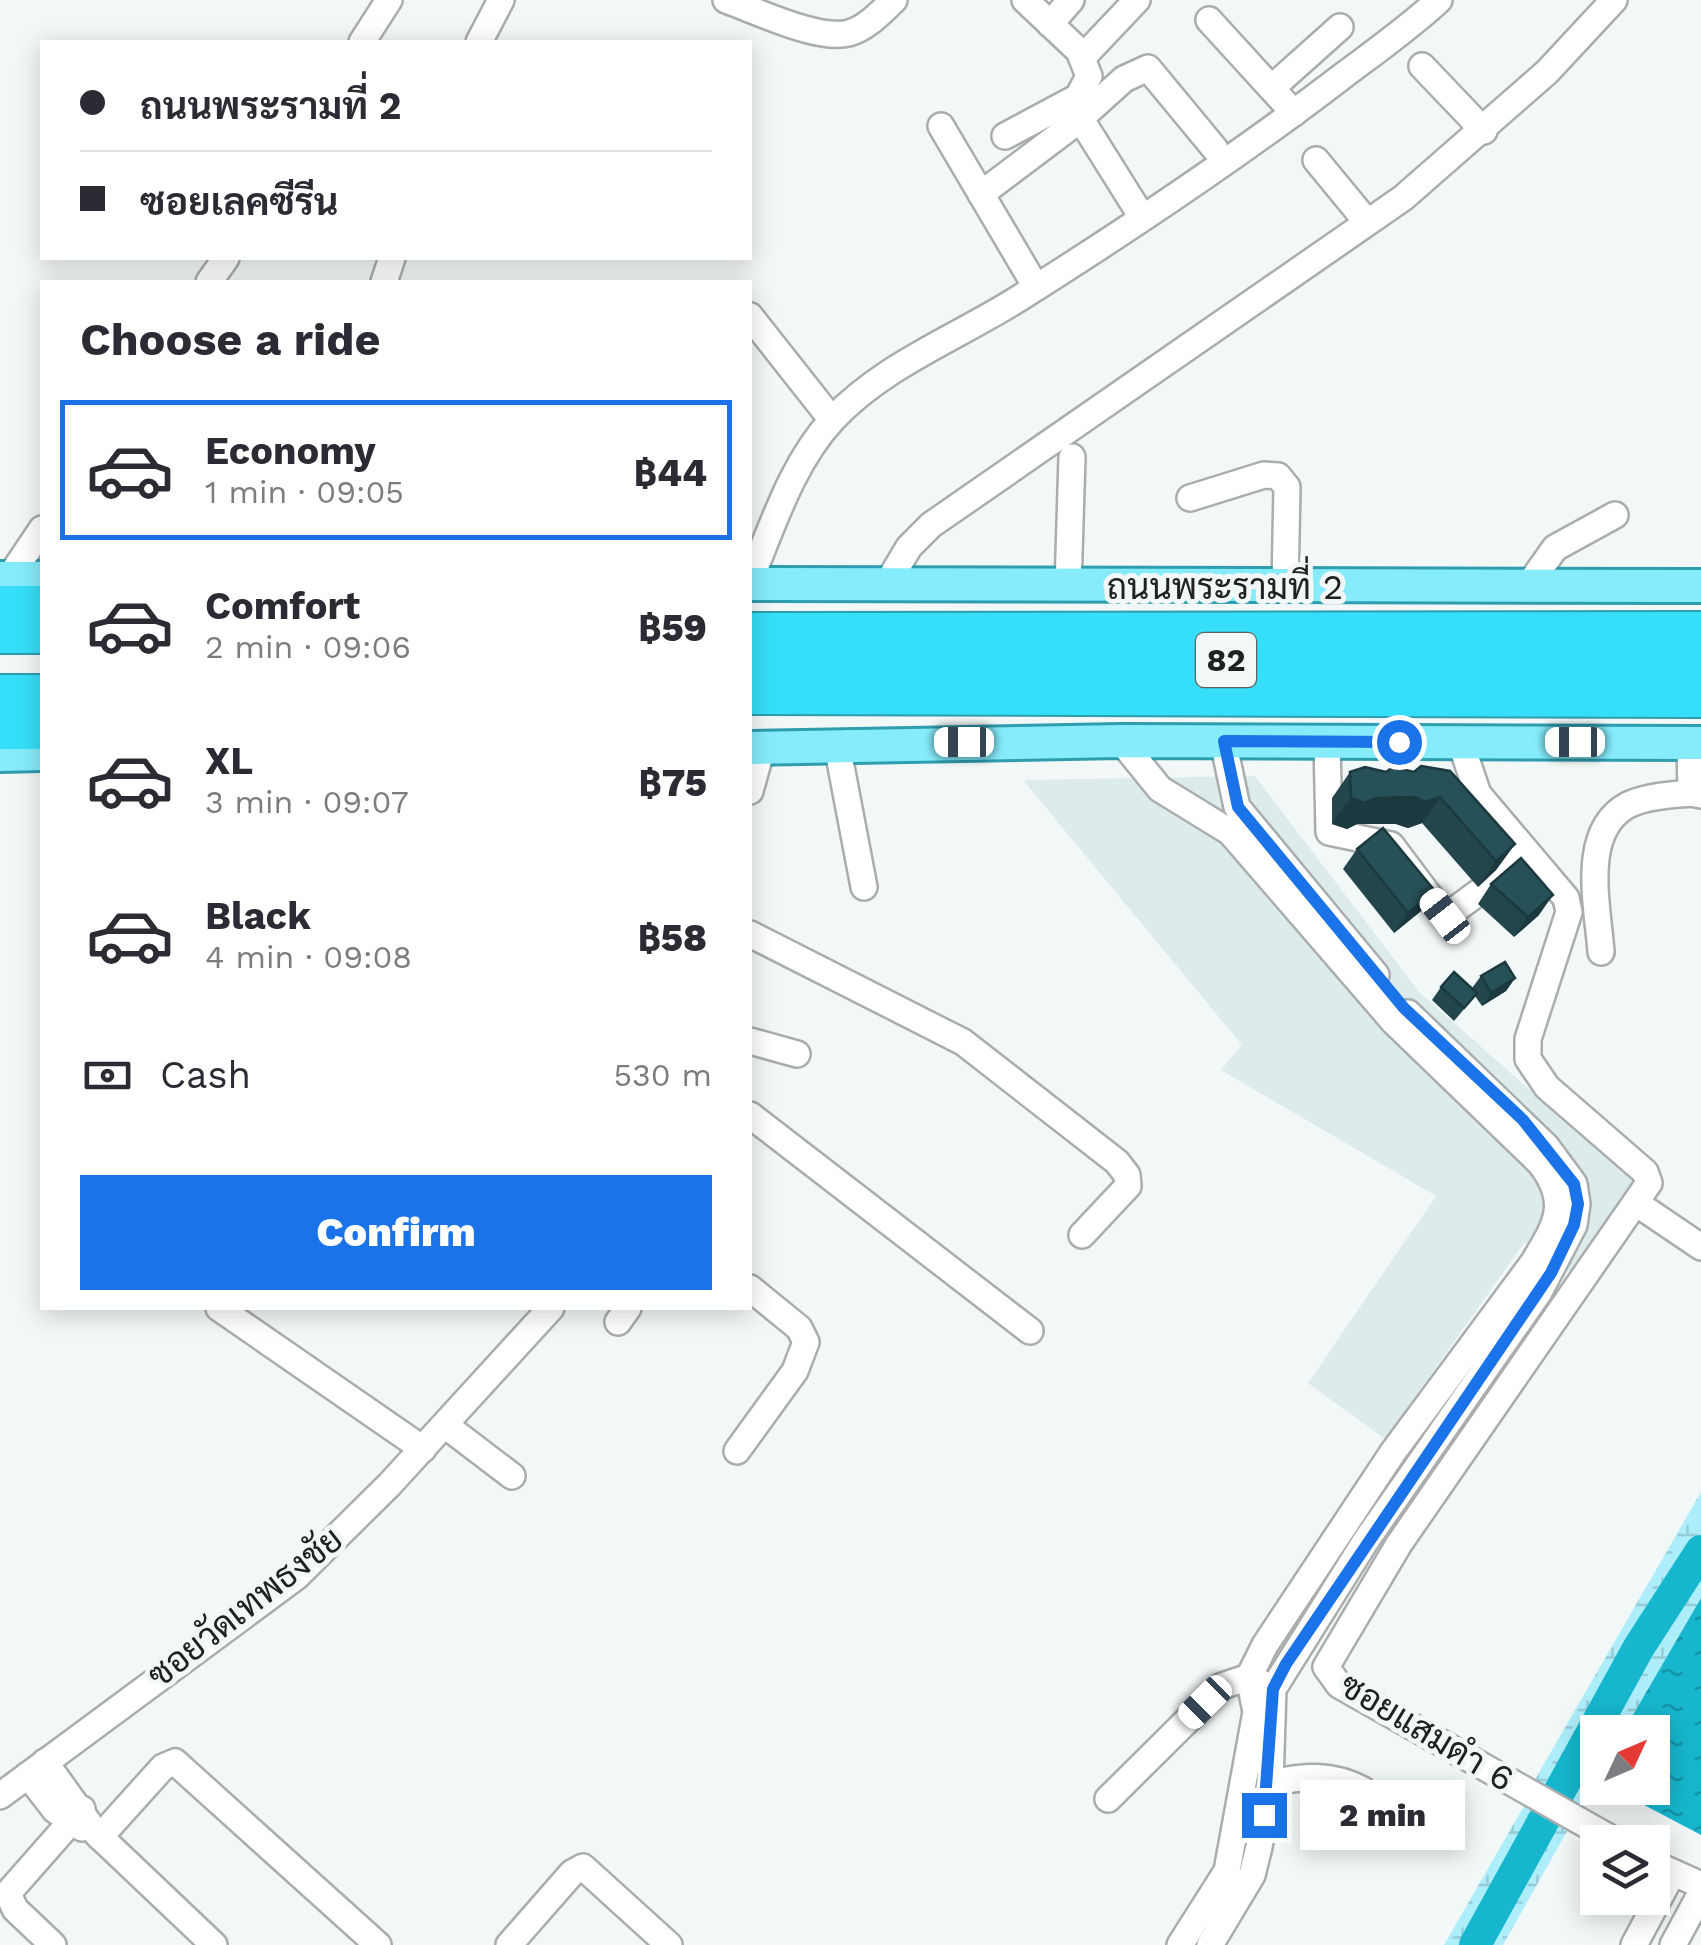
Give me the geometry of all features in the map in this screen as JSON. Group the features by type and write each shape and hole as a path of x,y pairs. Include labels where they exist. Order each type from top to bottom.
{"highway":[{"path":"3,587 40,605"},
{"name":"ถนนพระรามที่ 2","path":"752,632 1701,630"},
{"path":"0,634 40,634"},
{"path":"0,660 40,660"},
{"name":"82","path":"752,660 1701,660"},
{"path":"0,697 40,697"},
{"path":"752,698 1701,699"},
{"path":"0,730 40,730"}],"main road":[{"path":"3,587 40,578"},
{"name":"ถนนพระรามที่ 2","path":"752,582 1068,587 1701,586"},
{"path":"756,748 847,743 1121,740 1327,742 1443,750 1696,743"},
{"path":"0,754 40,754"}],"street":[{"path":"363,40 390,0"},
{"path":"480,40 501,0"},
{"path":"726,0 829,35 867,24 894,0"},
{"path":"1005,136 1078,97 1089,76 1083,57 1025,0"},
{"path":"1050,24 1071,0"},
{"path":"1083,57 1137,0"},
{"path":"752,577 790,482 832,420 885,374 955,338 1142,217 1294,113 1440,0"},
{"path":"886,584 910,547 931,525 1367,222 1484,131 1614,0"},
{"path":"1210,20 1274,86 1294,113"},
{"path":"1274,86 1340,27"},
{"path":"1422,66 1484,131"},
{"path":"980,194 1080,118 1124,79 1148,68 1215,149"},
{"path":"1080,118 1142,217"},
{"path":"940,126 1036,288"},
{"path":"1316,160 1367,222"},
{"path":"752,319 832,420"},
{"path":"1068,587 1072,456"},
{"path":"1190,498 1264,475 1278,476 1287,487 1285,587"},
{"path":"1528,586 1555,548 1615,515"},
{"path":"3,587 40,532"},
{"path":"1121,740 1160,789 1230,832 1520,1141 1553,1180 1556,1218 1542,1268 1273,1689 1270,1784 1252,1875 1210,1945"},
{"path":"1224,741 1238,807 1399,1015"},
{"path":"1327,742 1329,832 1391,845 1445,916 1512,868 1455,802"},
{"path":"847,743 840,761 864,887"},
{"path":"1601,952 1598,840 1610,818 1630,804 1696,794 1696,743"},
{"path":"752,777 756,748"},
{"path":"1443,750 1554,882 1569,912 1528,1039 1528,1059 1547,1087 1644,1172 1649,1183 1636,1203 1701,1247"},
{"path":"752,935 963,1042 1118,1162 1127,1175 1128,1186 1082,1235"},
{"path":"752,1041 798,1054"},
{"path":"752,1117 1030,1331"},
{"name":"ซอยแสมดำ 6","path":"1588,1825 1339,1685 1326,1667 1399,1544 1636,1203"},
{"path":"1180,1945 1227,1872 1256,1712 1249,1677 1265,1645 1393,1452 1542,1268"},
{"path":"737,1451 795,1372 806,1342 799,1328 752,1290"},
{"path":"222,1310 424,1449"},
{"name":"ซอยวัดเทพธงชัย","path":"0,1796 296,1577 424,1449 550,1310"},
{"path":"445,1425 512,1476"},
{"path":"1108,1799 1222,1686 1249,1677 1273,1689"},
{"path":"98,1835 162,1767 175,1762 378,1945"},
{"path":"36,1769 76,1816 214,1945"},
{"path":"1270,1784 1301,1776 1332,1777 1364,1790"},
{"path":"53,1945 15,1909 8,1893 76,1816"},
{"path":"514,1943 572,1873 583,1868 669,1945"},
{"path":"1670,1872 1701,1885"},
{"path":"1673,1945 1701,1893"},
{"path":"1634,1945 1645,1915"}],"shaded area":[{"path":"1255,776 1419,992 1633,1181 1573,1273 1524,1243 1385,1439 1308,1383 1436,1196 1221,1070 1242,1045 1023,780"}],"green space":[{"path":"1701,1492 1701,1598 1633,1715 1580,1715 1582,1805 1578,1812 1533,1783"},
{"path":"1524,1806 1570,1826 1503,1945 1444,1945"}],"water":[{"path":"1701,1598 1701,1835 1644,1805 1670,1805 1670,1715 1633,1715"}],"building":[{"path":"1421,766 1450,771 1515,844 1496,861 1440,797 1426,802 1414,797 1376,798 1365,803 1351,798 1350,772 1365,767 1386,772 1393,767 1414,772"},
{"path":"1383,828 1435,891 1408,913 1357,849"},
{"path":"1521,858 1553,895 1528,917 1491,884"},
{"path":"1505,962 1515,978 1491,993 1481,976"},
{"path":"1454,972 1477,993 1464,1008 1441,987"}],"waterway":[{"path":"1475,1945 1639,1647 1701,1551"}],"route":[{"path":"1264,1815 1270,1784 1273,1689 1295,1648 1365,1542 1551,1273 1568,1241 1578,1204 1574,1184 1546,1146 1404,1008 1238,807 1224,741 1399,742"}]}
